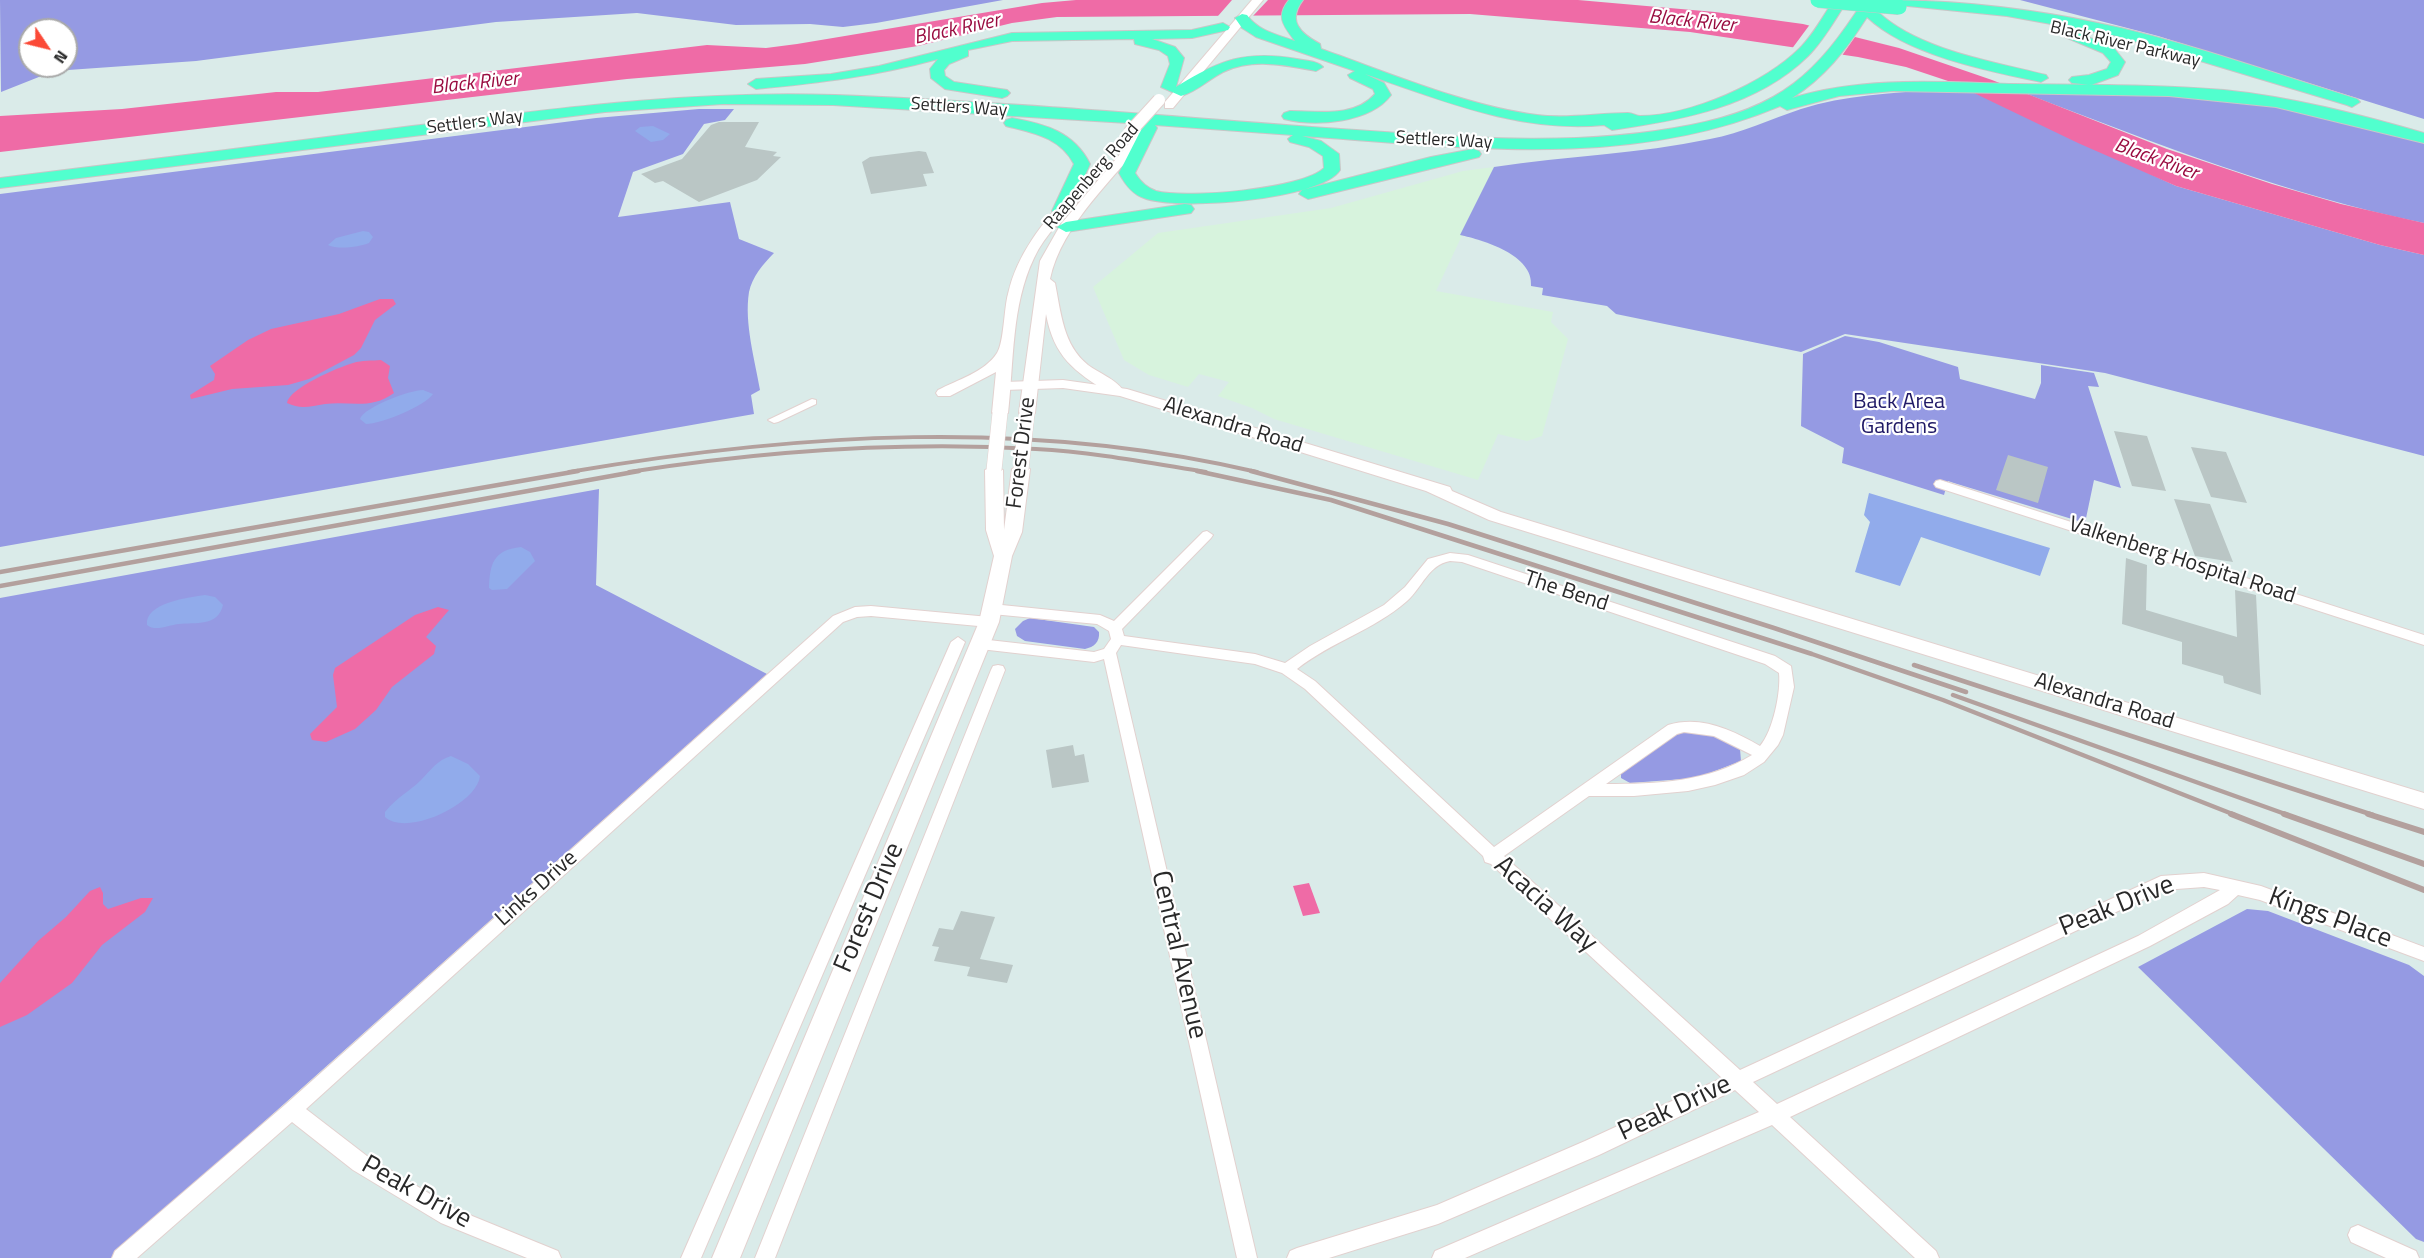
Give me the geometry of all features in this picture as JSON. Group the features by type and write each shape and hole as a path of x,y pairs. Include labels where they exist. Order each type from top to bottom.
{"highway":[{"path":"1296,0 1288,10 1288,21 1302,40 1336,59"},
{"name":"Black River Parkway","path":"1818,0 1957,6 2057,20 2119,32 2314,90 2424,126"},
{"name":"Settlers Way","path":"0,168 604,95 738,86 831,87 1500,130 1584,128 1661,117 1713,104 1749,90 1778,75 1804,52 1841,0"},
{"path":"1873,0 1871,13 1881,25 1900,35 2010,72 2054,80 2091,80 2113,72 2118,62 2108,50 2085,39 2061,32 1905,3"},
{"name":"Settlers Way","path":"0,183 625,105 732,98 833,100 1467,144 1568,144 1663,135 1735,119 1786,96 1811,79 1830,58 1873,0"},
{"path":"2013,0 2161,39 2314,90"},
{"name":"Black River Parkway","path":"1905,3 2028,22 2140,45 2214,66 2424,134"},
{"path":"738,86 831,78 880,70 976,44 1012,37 1192,34 1235,20 1261,34 1466,105 1515,117 1585,122 1661,117"},
{"path":"1019,94 950,86 938,78 937,69 944,61 960,54 1007,43 1136,40 1155,44 1174,54 1178,63 1171,94"},
{"path":"1171,94 1224,64 1259,58 1283,60 1359,76 1379,86 1383,95 1376,106 1363,112 1333,116 1265,116"},
{"path":"1735,119 1765,113 1807,98 1845,90 1930,87 2035,89 2225,95 2312,109 2424,138"},
{"path":"1078,99 1118,107"},
{"path":"833,100 980,117 1025,125 1058,137 1073,148 1082,164 1064,219 1324,192 1431,162 1507,150 1564,147 1568,144"},
{"path":"1100,117 1164,126 1292,137 1315,144 1331,154 1334,165 1330,173 1318,181 1299,187 1201,199 1166,198 1141,190 1132,184 1127,173 1142,133"}],"main road":[{"name":"Raapenberg Road","path":"1142,133 1171,94 1235,20 1245,0"},
{"name":"Raapenberg Road","path":"1004,386 1021,275 1038,241 1064,219 1142,133 1171,94 1235,20 1258,0"},
{"name":"Raapenberg Road","path":"1030,385 1045,268 1064,219"},
{"path":"1045,268 1060,344 1065,354 1078,367 1115,390"},
{"path":"944,393 990,370 1008,351"},
{"name":"Forest Drive","path":"726,1258 980,644 990,615 1003,556 1012,532 1022,469 1030,385"},
{"name":"Forest Drive","path":"1003,556 995,530 994,470 1004,386"}],"street":[{"name":"Alexandra Road","path":"1004,386 1063,384 1115,390 1433,489 1495,516 2424,801"},
{"path":"774,420 812,402"},
{"name":"Valkenberg Hospital Road","path":"1940,484 2424,640"},
{"path":"980,644 1088,657 1114,640 1207,535"},
{"name":"The Bend","path":"1287,669 1312,650 1397,602 1411,590 1427,565 1436,559 1463,558 1770,660 1786,670 1789,683 1774,741 1762,754 1732,773 1702,782 1673,787 1588,790"},
{"name":"Links Drive","path":"122,1258 292,1110 838,619 855,612 871,611 1100,620 1114,640"},
{"name":"Acacia Way","path":"1114,640 1255,659 1287,669 1310,685 1491,857 1776,1114 1929,1258"},
{"name":"Central Avenue","path":"1114,640 1247,1258"},
{"path":"691,1258 958,642"},
{"path":"765,1258 998,670"},
{"path":"1491,857 1665,735 1683,726 1702,727 1762,754"},
{"name":"Peak Drive","path":"1296,1258 1438,1214 1592,1148 2162,883 2188,879 2235,887"},
{"name":"Peak Drive","path":"1442,1258 1776,1114 2144,940 2222,899 2235,887"},
{"name":"Kings Place","path":"2235,887 2287,902 2424,954"},
{"name":"Peak Drive","path":"292,1110 360,1163 448,1216 551,1258"},
{"path":"2358,1235 2409,1258"}],"shaded area":[{"path":"653,126 670,134 663,140 651,142 635,131 640,127"},
{"path":"1494,167 1436,291 1553,312 1551,322 1568,339 1542,436 1527,441 1498,434 1478,480 1274,419 1252,408 1218,396 1229,382 1199,374 1188,387 1149,375 1124,360 1093,287 1158,233 1331,208 1463,171"},
{"path":"363,231 369,232 373,237 369,243 348,247 328,245 336,238"},
{"path":"423,390 433,394 421,404 402,414 366,424 360,419 370,409 388,400"},
{"path":"1869,493 2050,548 2040,576 1921,537 1900,586 1855,572 1870,522 1864,515"},
{"path":"521,547 530,552 535,561 507,589 492,590 489,588 490,572 495,560 504,551"},
{"path":"205,595 215,597 223,605 216,617 211,620 158,628 147,625 148,617 160,606"},
{"path":"451,756 468,764 480,776 476,787 467,797 454,807 424,820 409,823 395,822 385,817 385,812 394,802 438,763"}],"green space":[{"path":"0,0 1003,0 843,27 810,24 736,25 637,13 496,22 196,61 78,69 78,18 18,18 18,78 36,78 1,92"},
{"path":"2020,0 2424,0 2424,119 2158,36"},
{"path":"1936,90 1973,92 2176,186 2380,245 2424,255 2424,456 2105,373 1845,334 1801,352 1616,314 1607,306 1542,295 1543,288 1531,286 1530,275 1516,258 1493,245 1460,235 1494,167 1683,144 1734,133 1818,104 1868,95"},
{"path":"2042,92 2164,94 2263,103 2424,142 2424,223 2272,183 2027,94"},
{"path":"699,109 734,109 725,120 704,124 683,154 633,172 618,217 730,202 739,239 774,253 758,271 749,292 749,329 760,390 751,395 754,414 0,547 0,194 596,118"},
{"name":"Back Area Gardens","path":"1845,336 1879,342 1958,367 1960,379 2035,399 2041,383 2041,365 2094,373 2099,387 2088,386 2121,488 2094,480 2085,523 1948,481 1944,495 1842,463 1844,448 1801,426 1803,354"},
{"path":"599,489 596,585 767,674 111,1258 0,1258 0,598"},
{"path":"1030,618 1094,627 1099,632 1098,639 1094,645 1085,649 1025,641 1017,636 1015,629"},
{"path":"1699,730 1730,742 1740,749 1741,761 1697,778 1630,783 1621,778 1621,772 1679,732"},
{"path":"2247,909 2268,911 2409,965 2424,976 2424,1242 2416,1239 2138,967"}],"water":[{"name":"Black River","path":"1076,0 1578,0 1715,12 1803,24 1899,48 1992,80 2167,149 2272,184 2341,204 2424,223 2424,255 2380,245 2176,186 2078,143 1951,82 1906,67 1858,57 1690,32 1470,14 1057,17 1012,23 918,46 805,64 627,79 0,152 0,116 122,109 276,92 318,92 707,45 766,48 1042,3"},
{"path":"380,299 393,299 396,304 375,320 361,348 354,355 309,379 288,385 232,389 191,399 190,395 214,380 215,374 210,366 248,340 271,329 339,314"},
{"path":"381,360 390,366 388,378 394,393 385,398 361,404 334,403 306,407 287,403 296,391 326,373 356,362"},
{"path":"438,607 449,610 426,637 436,646 434,654 392,687 376,710 355,729 326,742 312,740 310,734 337,707 333,675 335,668 415,615"},
{"path":"1309,883 1320,913 1303,916 1293,886"},
{"path":"100,887 103,893 103,904 108,909 141,898 153,898 145,912 102,945 72,983 27,1015 0,1027 0,983 38,941 66,917 90,891"}],"pier":[{"path":"1232,0 1268,0 1252,17 1218,16"},
{"path":"1811,23 1857,34 1841,57 1791,50"}],"building":[{"path":"719,122 759,122 745,147 777,152 773,156 781,157 757,180 699,202 663,181 655,183 641,174 682,159 711,125"},
{"path":"926,152 934,173 923,174 927,186 871,194 862,162 870,157"},
{"path":"2114,431 2147,436 2166,491 2132,486"},
{"path":"2191,447 2226,452 2247,503 2211,497"},
{"path":"2008,455 2048,467 2038,503 1996,490"},
{"path":"2174,499 2210,504 2233,562 2195,556"},
{"path":"2126,558 2147,565 2146,610 2237,637 2235,590 2256,595 2261,695 2224,683 2223,676 2182,664 2182,642 2122,624"},
{"path":"1073,745 1075,756 1084,754 1089,782 1052,788 1046,750"},
{"path":"961,911 995,917 980,959 1013,965 1007,983 967,976 970,967 934,961 939,947 932,946 939,928 953,930"}],"railway":[{"path":"569,472 741,448 913,437 999,438 1086,444 1171,455 1257,472"},
{"path":"629,472 781,453 934,446 1057,450 1206,472"},
{"path":"0,572 578,471"},
{"path":"0,586 639,471"},
{"path":"1197,471 1331,500 1812,654 1943,700 2235,815"},
{"path":"1251,471 1448,524 1966,692"},
{"path":"1914,665 2373,815"},
{"path":"1953,695 2288,815"},
{"path":"2231,814 2424,890"},
{"path":"2284,814 2424,864"},
{"path":"2368,814 2424,832"}]}
